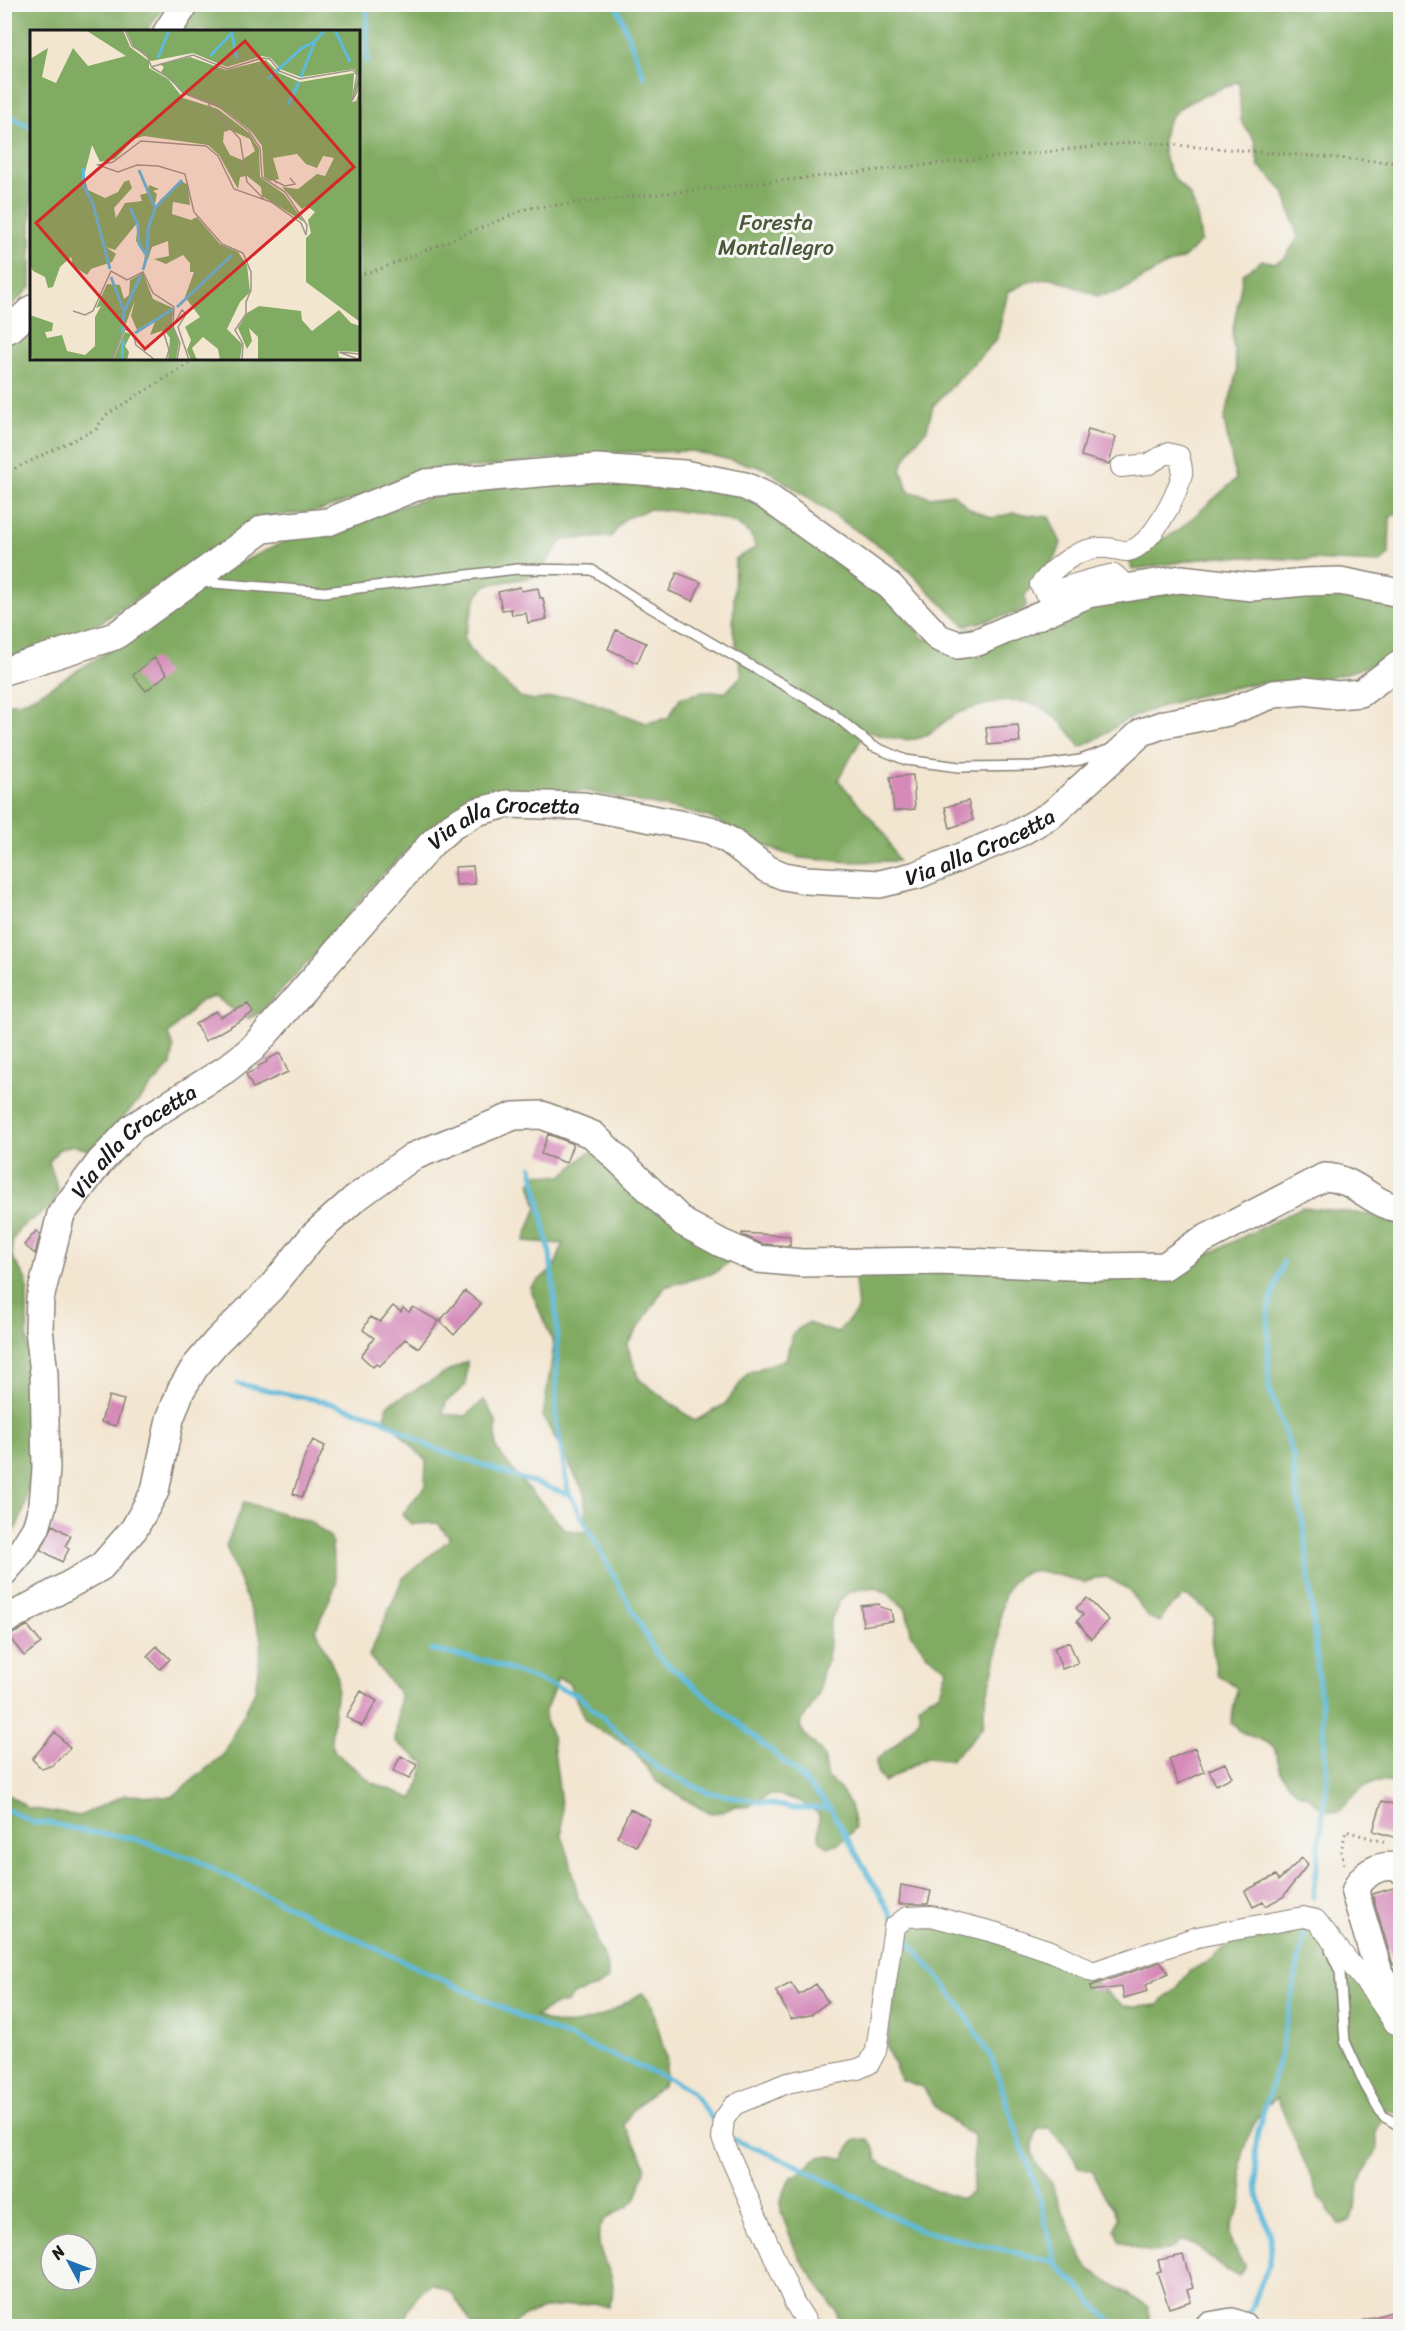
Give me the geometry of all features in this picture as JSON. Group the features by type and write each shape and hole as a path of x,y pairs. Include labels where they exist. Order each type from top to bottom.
{"street":[{"path":"168,30 185,4"},
{"path":"4,331 11,328 30,311"},
{"path":"1121,467 1149,465 1167,453 1179,456 1183,472 1161,523 1143,543 1128,551 1103,547 1081,552 1051,572 1040,585 1045,593 1091,578 1114,574 1128,587"},
{"path":"4,671 115,636 263,528 328,522 426,483 597,468 684,474 745,486 766,496 890,586 939,638 958,645 978,642 1088,594 1181,579 1252,587 1340,581 1401,593"},
{"name":"Via alla Crocetta","path":"4,1572 21,1552 36,1527 43,1504 46,1457 44,1374 39,1329 40,1299 61,1214 99,1162 133,1127 225,1070 252,1049 424,852 452,826 476,812 507,804 584,806 710,830 730,841 767,869 784,876 806,880 880,884 917,875 1018,833 1052,814 1142,732 1165,724 1228,712 1274,694 1305,691 1337,695 1361,693 1401,664"},
{"path":"4,1621 101,1567 134,1530 155,1491 170,1419 181,1390 195,1368 218,1341 271,1288 313,1236 353,1200 412,1157 514,1116 542,1115 593,1135 684,1223 730,1247 769,1260 802,1263 937,1261 1096,1268 1165,1266 1197,1243 1324,1177 1336,1177 1348,1181 1384,1206 1401,1209"},
{"path":"1401,1869 1392,1866 1369,1872 1358,1883 1355,1893 1378,1973 1401,2009"},
{"path":"809,2326 794,2302 722,2138 724,2119 734,2105 787,2083 858,2069 869,2064 876,2051 894,1927 901,1920 917,1915 932,1916 997,1933 1053,1952 1094,1972 1197,1937 1296,1918 1316,1920 1373,1992 1395,2024 1401,2025"},
{"path":"1209,2326 1220,2322 1232,2322 1243,2326"}],"lane":[{"path":"191,581 325,592 517,569 592,570 641,602 832,713 872,746 906,760 959,767 1037,766 1080,760 1127,744"},
{"path":"1316,1920 1340,1972 1345,2041 1365,2085 1383,2116 1401,2126"}],"path":[{"path":"360,274 380,269 529,208 1137,142 1401,163"},
{"path":"4,474 96,429 106,415 195,360"}],"green space":[{"path":"5,4 165,5 148,30 30,30 30,288 5,312"},
{"name":"Foresta Montallegro","path":"199,5 1400,5 1400,512 1390,517 1389,554 1380,563 1217,556 1132,570 1129,558 1179,530 1236,479 1224,421 1237,372 1232,335 1243,274 1262,260 1275,263 1285,258 1298,237 1284,191 1258,165 1255,141 1241,121 1239,81 1180,108 1167,124 1164,133 1163,152 1166,161 1175,179 1192,201 1201,241 1184,258 1162,267 1120,292 1097,296 1053,278 1030,281 1008,292 997,339 933,406 927,429 912,447 901,468 908,491 930,497 953,494 970,509 992,518 1014,513 1049,517 1061,543 1057,555 1025,595 1026,607 1016,613 965,626 891,554 764,468 692,451 605,453 427,473 319,511 262,517 81,635 5,667 5,343 30,325 30,360 360,360 360,30 180,30"},
{"path":"606,475 750,495 878,587 924,639 1099,603 1188,590 1350,594 1400,601 1400,651 1363,668 1337,676 1310,681 1252,684 1173,703 1131,718 1080,747 1060,721 1050,713 1026,702 1013,701 998,702 961,712 927,735 916,739 896,739 866,731 838,780 884,833 898,861 850,862 800,858 777,851 708,817 585,791 550,795 424,834 375,882 326,943 261,1012 248,1019 215,997 200,1001 169,1034 174,1048 171,1065 100,1143 87,1150 73,1145 58,1150 49,1162 58,1189 54,1204 19,1229 12,1242 12,1257 27,1281 28,1398 33,1470 23,1513 5,1545 5,703 20,703 46,690 162,618 232,567 283,542 432,497 505,482","holes":["649,509 711,516 742,527 751,536 755,548 735,559 733,630 742,675 726,692 702,692 680,698 668,718 646,723 581,698 567,696 535,700 520,697 479,660 464,637 477,596 486,585 537,576 560,543 567,539 611,537 624,519"]},
{"path":"588,1153 599,1153 737,1256 714,1273 665,1287 627,1345 639,1379 695,1421 725,1404 748,1373 786,1359 792,1338 802,1326 808,1323 837,1333 858,1310 854,1270 1181,1268 1302,1207 1400,1218 1400,1784 1380,1782 1365,1786 1339,1812 1326,1811 1308,1797 1297,1792 1281,1772 1274,1747 1247,1735 1231,1723 1237,1688 1217,1674 1212,1645 1214,1617 1197,1602 1185,1596 1166,1611 1160,1622 1148,1617 1128,1589 1107,1577 1095,1578 1085,1583 1056,1574 1032,1571 1017,1577 1005,1594 1002,1605 997,1656 985,1703 983,1726 951,1760 926,1758 884,1782 877,1772 876,1760 895,1745 920,1718 918,1706 929,1697 940,1693 947,1669 926,1654 911,1633 906,1609 887,1593 875,1587 851,1591 841,1599 830,1621 828,1659 823,1669 819,1694 800,1725 804,1734 823,1755 826,1777 843,1793 855,1827 840,1842 828,1847 819,1839 819,1814 800,1801 779,1795 768,1795 748,1807 735,1806 723,1812 711,1813 657,1782 636,1753 626,1744 593,1727 584,1718 569,1683 558,1678 545,1711 546,1723 552,1736 562,1811 562,1836 578,1898 592,1920 598,1945 608,1967 608,1979 599,1986 575,1994 567,2002 555,2005 535,2016 558,2024 581,2023 602,2016 642,1993 651,2002 667,2061 663,2086 636,2107 624,2125 641,2155 645,2169 634,2201 628,2207 608,2217 599,2232 601,2252 613,2285 609,2307 594,2303 547,2308 524,2316 509,2326 473,2326 453,2294 432,2283 417,2296 410,2307 406,2319 407,2326 5,2326 4,1792 28,1808 80,1816 125,1795 172,1797 223,1755 255,1691 262,1639 226,1546 244,1502 311,1522 331,1538 336,1585 316,1629 338,1678 331,1740 335,1752 371,1782 414,1799 425,1764 395,1741 400,1694 369,1656 403,1578 450,1539 438,1523 411,1524 402,1515 425,1486 426,1461 385,1417 387,1405 467,1361 466,1385 446,1402 443,1414 466,1416 484,1400 496,1421 496,1448 518,1477 566,1530 588,1532 584,1492 543,1416 554,1345 530,1288 555,1266 563,1244 524,1241 537,1207 530,1183 537,1174 562,1176"},
{"path":"920,1925 976,1934 1090,1976 1115,2000 1124,2006 1136,2007 1158,2005 1176,1989 1190,1971 1210,1960 1228,1945 1252,1935 1300,1927 1313,1929 1400,2032 1400,2114 1389,2110 1376,2131 1376,2151 1363,2175 1350,2221 1339,2225 1319,2196 1277,2098 1257,2118 1248,2137 1243,2157 1241,2171 1243,2199 1230,2232 1234,2250 1245,2265 1239,2275 1223,2268 1196,2246 1188,2243 1180,2241 1167,2250 1151,2252 1120,2241 1115,2230 1118,2218 1092,2171 1080,2168 1050,2128 1038,2129 1032,2152 1036,2163 1050,2182 1083,2259 1089,2269 1149,2307 1149,2326 840,2326 836,2311 797,2254 781,2212 781,2200 790,2178 806,2169 818,2157 832,2156 845,2159 848,2148 856,2140 868,2140 875,2149 877,2160 887,2167 898,2170 917,2184 961,2199 971,2193 972,2189 974,2135 963,2130 936,2108 923,2087 901,2080 886,2047 905,1941 910,1931"}],"building":[{"path":"1088,429 1116,437 1109,464 1081,456"},
{"path":"677,573 701,582 693,601 669,591"},
{"path":"520,587 521,591 538,588 540,598 543,598 547,619 528,623 526,613 512,615 511,609 502,610 498,592"},
{"path":"616,630 646,643 637,663 608,649"},
{"path":"154,658 167,674 146,691 133,675"},
{"path":"1018,725 1020,742 988,745 986,728"},
{"path":"913,775 915,809 894,811 890,777"},
{"path":"968,801 973,820 950,828 945,807"},
{"path":"473,866 475,884 456,885 455,867"},
{"path":"248,1004 253,1013 205,1041 195,1024 216,1011 220,1017"},
{"path":"280,1053 288,1072 253,1088 246,1074"},
{"path":"548,1134 573,1144 566,1163 541,1154"},
{"path":"36,1231 40,1234 35,1254 24,1245"},
{"path":"742,1233 790,1236 790,1246 762,1244"},
{"path":"465,1291 481,1304 454,1335 440,1321"},
{"path":"393,1306 401,1312 403,1308 409,1312 413,1307 439,1321 419,1348 405,1339 384,1362 373,1367 361,1356 374,1338 363,1330 370,1317 380,1322"},
{"path":"109,1396 124,1400 116,1426 101,1422"},
{"path":"313,1440 325,1446 302,1497 293,1494 305,1455"},
{"path":"53,1525 71,1536 65,1546 69,1549 62,1562 41,1550"},
{"path":"1087,1598 1109,1620 1091,1639 1077,1621 1083,1615 1076,1608"},
{"path":"879,1604 880,1607 891,1610 893,1621 863,1626 861,1606"},
{"path":"28,1626 41,1643 24,1656 8,1636"},
{"path":"1069,1642 1078,1663 1062,1669 1054,1648"},
{"path":"157,1646 170,1659 160,1669 147,1656"},
{"path":"361,1691 377,1701 362,1726 346,1717"},
{"path":"55,1732 70,1748 53,1765 42,1769 32,1759"},
{"path":"1195,1748 1204,1772 1178,1784 1169,1759"},
{"path":"401,1756 417,1765 409,1779 393,1771"},
{"path":"1225,1763 1232,1777 1216,1785 1209,1770"},
{"path":"1382,1801 1401,1806 1401,1839 1373,1831"},
{"path":"630,1809 650,1819 636,1846 617,1837"},
{"path":"1302,1858 1308,1864 1283,1897 1265,1906 1263,1902 1253,1907 1245,1891 1276,1875 1279,1880"},
{"path":"901,1885 931,1891 928,1904 899,1904"},
{"path":"1401,1886 1401,1962 1393,1965 1372,1894"},
{"path":"1161,1962 1168,1973 1146,1985 1148,1991 1124,1998 1122,1987 1091,1991 1090,1986"},
{"path":"791,1983 799,1995 816,1984 828,2002 810,2015 791,2019 776,1991"},
{"path":"1183,2255 1193,2288 1187,2290 1191,2301 1169,2308 1157,2272 1161,2271 1158,2260"},
{"path":"1401,2309 1401,2326 1354,2326 1354,2323"}],"waterway":[{"path":"367,4 367,62"},
{"path":"616,4 644,77"},
{"path":"4,113 30,127"},
{"path":"532,1167 550,1253 557,1324 556,1419 568,1491 656,1654 795,1771 830,1808 895,1921"},
{"path":"1283,1262 1268,1311 1269,1388 1294,1458 1294,1477 1305,1535 1323,1725 1327,1779 1313,1897"},
{"path":"238,1384 322,1401 378,1417 430,1447 570,1495"},
{"path":"431,1650 486,1661 578,1695 659,1769 707,1792 792,1808 830,1808"},
{"path":"4,1808 35,1823 50,1823 88,1832 132,1838 196,1860 326,1925 537,2024 676,2082 691,2091 718,2126"},
{"path":"1246,2319 1269,2265 1271,2253 1270,2236 1258,2195 1255,2154 1258,2131 1279,2059 1306,1926"},
{"path":"899,1929 958,2002 992,2059 1040,2200 1055,2262 1115,2326"},
{"path":"728,2137 794,2164 919,2230 1055,2262"}]}
